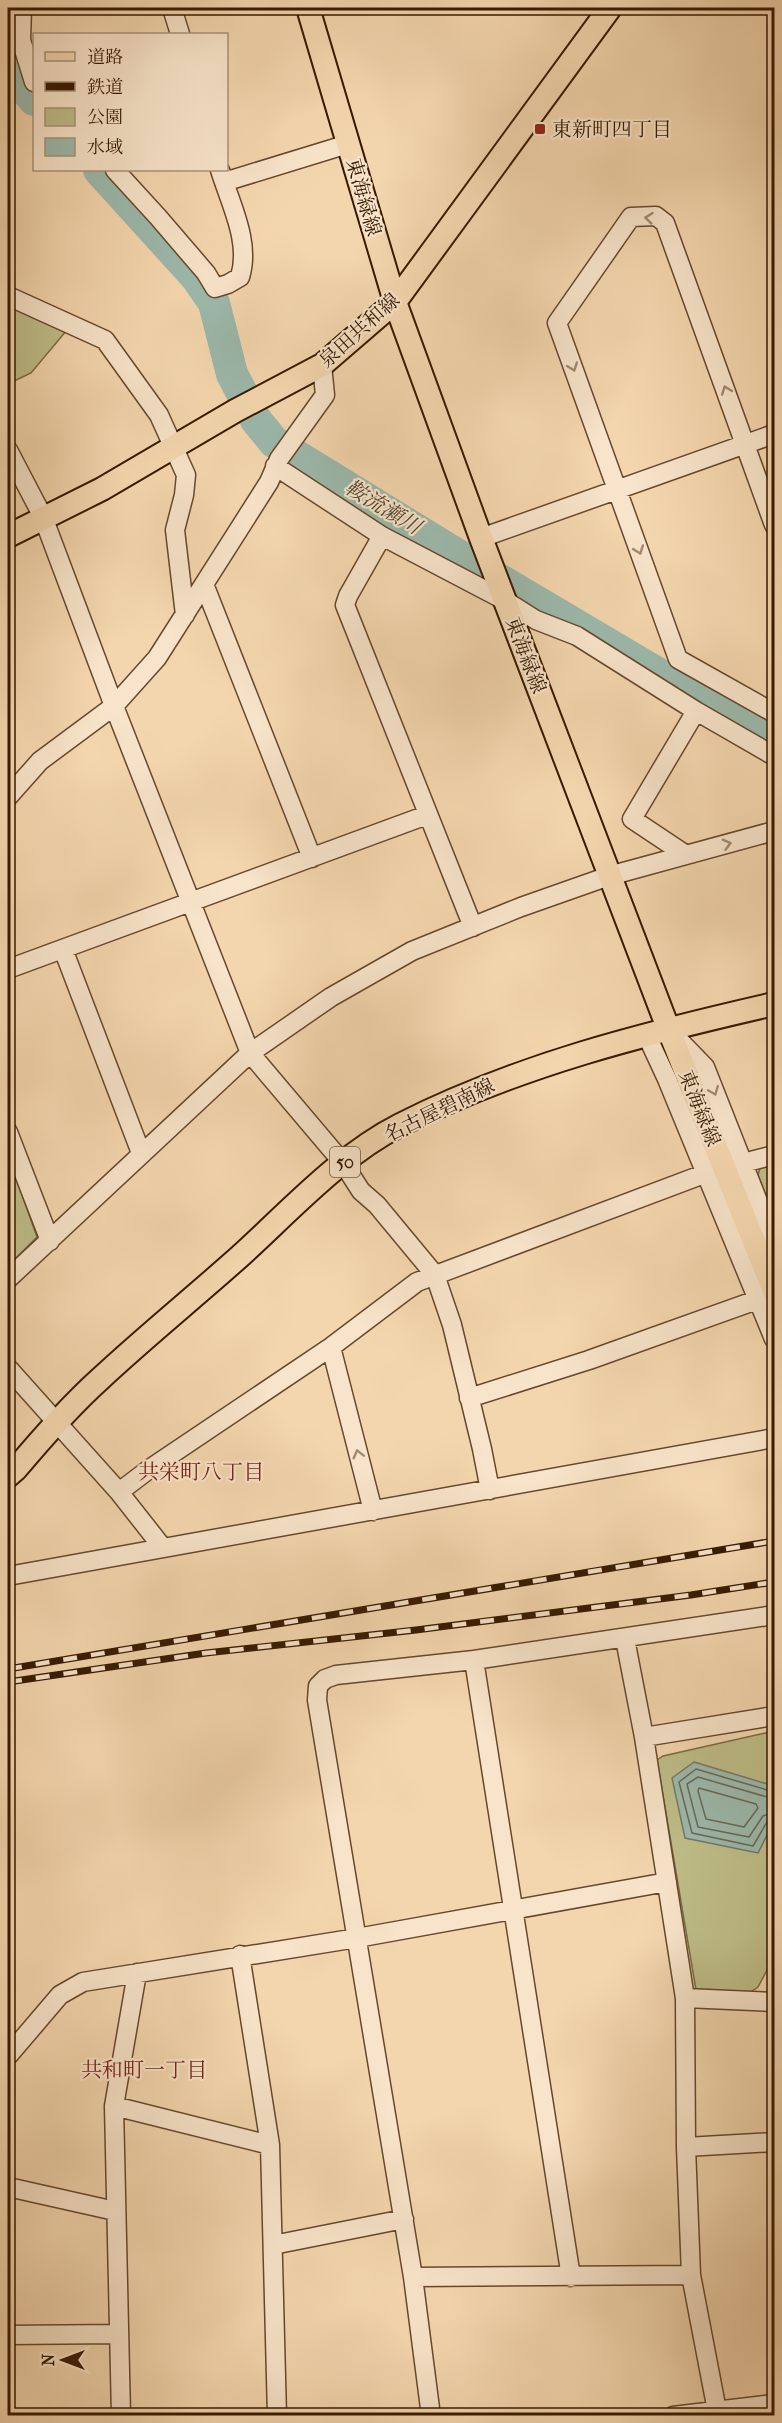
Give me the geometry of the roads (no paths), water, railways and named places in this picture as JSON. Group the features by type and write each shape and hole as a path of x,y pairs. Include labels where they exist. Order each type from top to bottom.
{"main road":[{"name":"東海緑線","path":"308,8 395,302 483,544 609,876 717,1150 769,1295"},
{"name":"泉田共和線","path":"8,536 102,489 235,411 322,365 395,302 610,8"},
{"name":"名古屋碧南線","path":"8,1476 16,1470 56,1422 99,1379 343,1163 398,1126 472,1090 520,1073 668,1028 774,1004"}],"street":[{"path":"22,8 21,40 33,79"},
{"path":"172,8 180,33"},
{"path":"116,171 206,273 215,288 240,277 244,266 241,236 222,176 348,144"},
{"path":"774,525 665,223 656,216 631,217 557,322 678,659 774,712"},
{"path":"8,296 105,340 159,415 186,475 184,495 175,530 185,615"},
{"path":"8,797 40,761 114,706 157,658 269,482 277,463 325,395 322,365"},
{"path":"483,544 617,491 774,434"},
{"path":"8,450 43,517 189,902 250,1053 343,1163 361,1191 377,1205 435,1275 452,1325 490,1490"},
{"path":"277,463 382,536 503,595 536,620 577,636 696,711 774,756"},
{"path":"382,536 345,605 473,927"},
{"path":"204,584 312,858"},
{"path":"686,855 632,819 696,711"},
{"path":"8,969 427,815"},
{"path":"8,1279 250,1053 332,996 412,951 521,907 609,876 774,831"},
{"path":"63,949 141,1153"},
{"path":"668,1028 705,1067 774,1242"},
{"path":"646,1036 667,1079 705,1174 769,1295 774,1339"},
{"path":"8,1132 50,1241"},
{"path":"743,1163 774,1155"},
{"path":"119,1492 331,1347 417,1282 705,1174"},
{"path":"469,1398 589,1360 769,1295"},
{"path":"331,1347 373,1511"},
{"path":"8,1368 119,1492 163,1548"},
{"path":"8,1576 774,1438"},
{"path":"431,2415 413,2277 317,1700 318,1686 325,1679 336,1676 626,1639 774,1615"},
{"path":"626,1639 644,1737 685,1998 686,2147 691,2275 718,2413"},
{"path":"474,1660 571,2277"},
{"path":"644,1737 774,1716"},
{"path":"8,2056 60,1995 83,1982 357,1938 667,1882"},
{"path":"240,1955 270,2145 277,2415"},
{"path":"121,2415 114,2106 137,1973"},
{"path":"685,1998 773,1999"},
{"path":"114,2106 270,2145"},
{"path":"686,2147 774,2142"},
{"path":"8,2187 115,2211"},
{"path":"273,2245 404,2219"},
{"path":"413,2277 691,2275"},
{"path":"8,2336 118,2334"},
{"path":"673,2415 718,2413 774,2404"}],"water":[{"path":"694,1762 774,1786 774,1821 758,1853 685,1838 672,1778"}],"waterway":[{"name":"鞍流瀬川","path":"13,8 10,32 12,57 20,80 33,99"},
{"name":"鞍流瀬川","path":"100,171 196,277 214,303 232,374 256,420 274,442 453,552 774,742"}],"railway":[{"path":"8,1669 774,1541"},
{"path":"8,1682 206,1653 416,1630 691,1595 774,1582"}],"place":[{"name":"東新町四丁目","path":"540,129"}],"district":[{"name":"共栄町八丁目","path":"201,1472"},
{"name":"共和町一丁目","path":"144,2070"}]}
